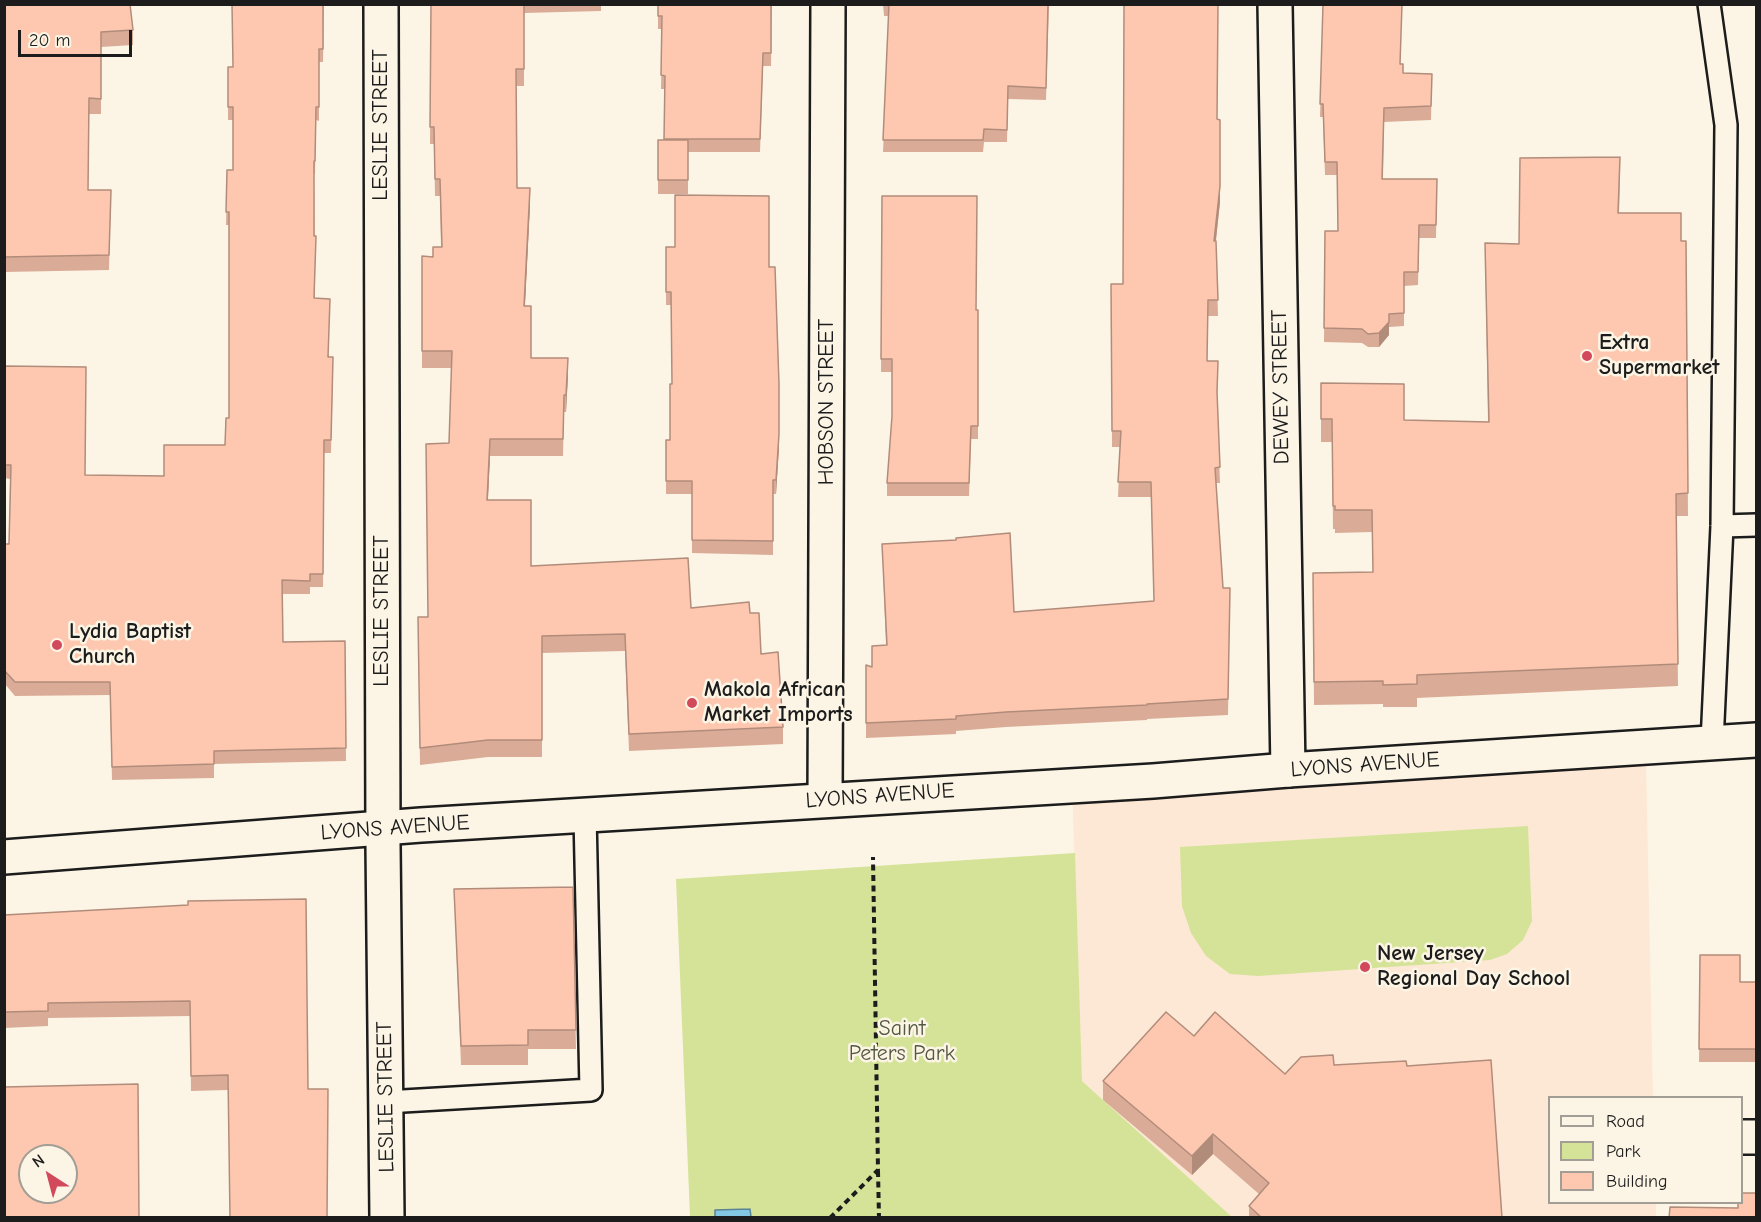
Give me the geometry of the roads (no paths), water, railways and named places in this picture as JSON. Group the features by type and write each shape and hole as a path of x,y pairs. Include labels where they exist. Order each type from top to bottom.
{"street":[{"name":"LESLIE STREET","path":"381,4 383,828 387,1218"},
{"name":"HOBSON STREET","path":"825,800 828,4"},
{"name":"DEWEY STREET","path":"1275,4 1288,770"},
{"name":"LYONS AVENUE","path":"4,857 383,828 1153,781 1288,770 1756,740"}],"lane":[{"path":"1709,4 1726,125 1722,526 1712,743"},
{"path":"1722,526 1756,525"},
{"path":"386,1102 591,1090 585,815"}],"water":[{"path":"750,1209 751,1217 715,1217 715,1210"}],"place":[{"name":"Extra Supermarket","path":"1587,356"},
{"name":"Lydia Baptist Church","path":"57,645"},
{"name":"Makola African Market Imports","path":"692,703"},
{"name":"New Jersey Regional Day School","path":"1365,967"}],"park label":[{"name":"Saint Peters Park","path":"902,1042"}]}
